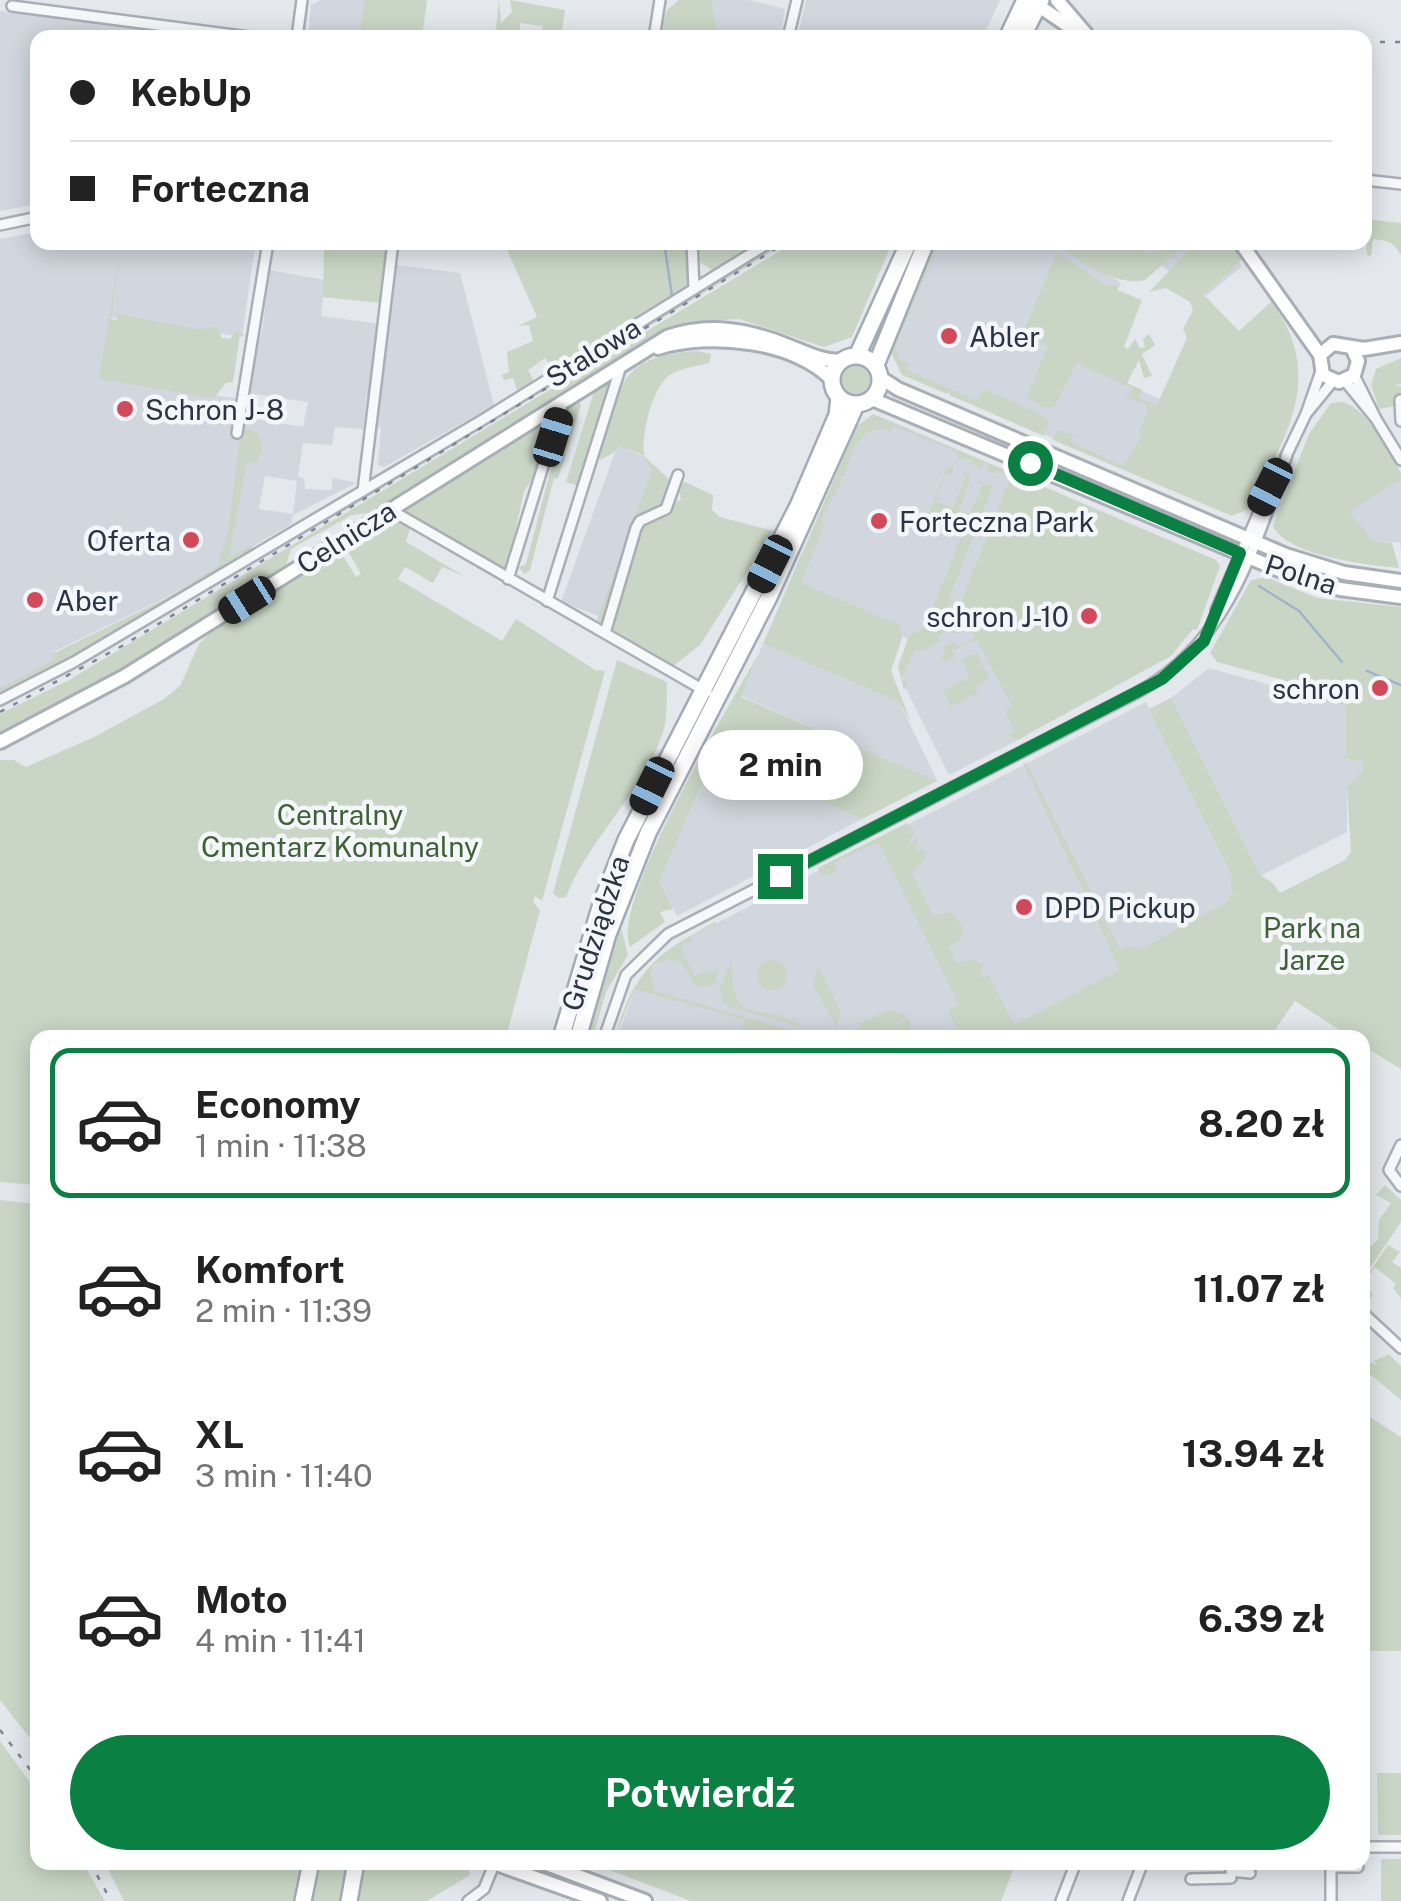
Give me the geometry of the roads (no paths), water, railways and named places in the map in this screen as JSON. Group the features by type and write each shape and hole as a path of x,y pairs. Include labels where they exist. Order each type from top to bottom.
{"main road":[{"path":"1012,30 1034,1"},
{"path":"1025,30 1034,1"},
{"path":"864,402 838,397 832,380 849,358 905,250"},
{"path":"849,358 878,371 879,347 922,250"},
{"name":"Grudziądzka","path":"563,1030 602,901 626,840 770,595 878,371"},
{"name":"Grudziądzka","path":"580,1030 624,890 709,693 798,506 837,415 838,397"},
{"path":"303,1901 309,1870"},
{"path":"350,1901 355,1870"}],"street":[{"path":"655,30 660,0"},
{"path":"790,30 797,0"},
{"path":"1057,0 1079,20 1083,30"},
{"path":"299,30 304,1"},
{"path":"1034,1 1076,30"},
{"path":"12,6 196,30"},
{"path":"1372,181 1401,184"},
{"path":"0,225 30,219"},
{"path":"237,434 267,250"},
{"path":"362,491 392,250"},
{"path":"692,250 694,289"},
{"name":"Stalowa","path":"0,700 74,662 362,491 757,250"},
{"path":"607,1030 626,975 656,942 1162,679 1191,656 1208,632 1306,414 1324,351 1246,250"},
{"name":"Celnicza","path":"0,742 112,684 667,337 716,328 759,334 823,360 849,358"},
{"name":"Celnicza","path":"637,356 686,341 728,338 768,347 822,370 832,380"},
{"path":"1324,351 1339,343 1348,369 1401,460"},
{"path":"1321,372 1348,369 1401,345"},
{"path":"547,601 621,366"},
{"path":"1306,414 1348,369"},
{"name":"Polna","path":"878,371 898,389 1251,540 1333,570 1401,581"},
{"path":"1400,400 1401,421"},
{"path":"508,579 563,402"},
{"name":"Polna","path":"864,402 1318,583 1401,597"},
{"path":"604,633 636,528 640,520 666,509 678,475"},
{"path":"389,509 709,693"},
{"path":"1401,1144 1390,1170 1401,1186"},
{"path":"1370,1319 1401,1348"},
{"path":"1370,1847 1401,1847"},
{"path":"468,1901 484,1889 491,1870"},
{"path":"514,1870 600,1901"},
{"path":"562,1870 645,1901"},
{"path":"1061,1901 1073,1870"},
{"path":"1128,1901 1140,1870"},
{"path":"1331,1870 1331,1901"},
{"path":"1191,1880 1250,1874"}],"waterway":[{"path":"665,250 672,296"},
{"path":"1259,586 1299,611 1342,662"},
{"path":"1367,671 1401,685"}],"railway":[{"path":"1372,42 1401,42"},
{"path":"0,712 122,646 774,250"},
{"path":"0,1730 30,1769"},
{"path":"94,1870 111,1901"}],"place":[{"name":"Abler","path":"949,336"},
{"name":"Schron J-8","path":"125,409"},
{"name":"Forteczna Park","path":"879,521"},
{"name":"Oferta","path":"191,540"},
{"name":"Aber","path":"35,600"},
{"name":"schron J-10","path":"1089,616"},
{"name":"schron","path":"1380,688"},
{"name":"DPD Pickup","path":"1024,907"}],"park label":[{"name":"Centralny Cmentarz Komunalny","path":"340,830"},
{"name":"Park na Jarze","path":"1312,943"}]}
